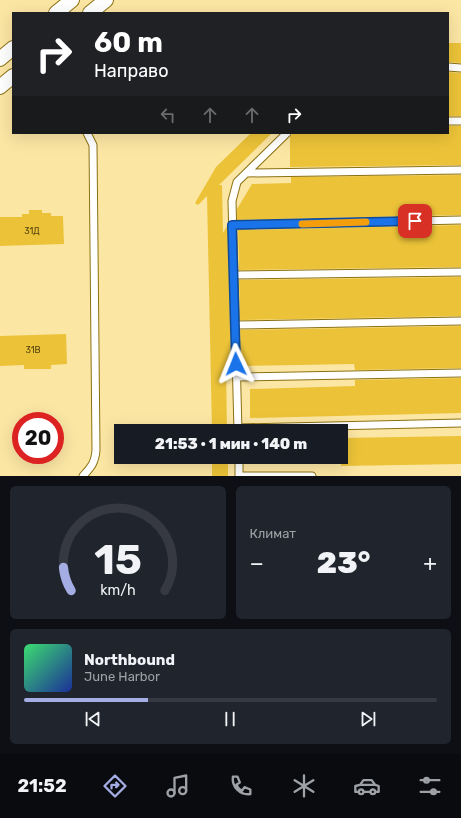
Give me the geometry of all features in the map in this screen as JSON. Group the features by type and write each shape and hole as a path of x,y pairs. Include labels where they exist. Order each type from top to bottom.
{"street":[{"path":"57,12 72,0"},
{"path":"91,12 106,0"},
{"path":"0,59 12,49"},
{"path":"0,87 12,77"}],"lane":[{"path":"449,68 461,68"},
{"path":"449,121 461,121"},
{"path":"83,476 96,458 93,145 88,134"},
{"path":"238,424 232,201 238,182 286,134"},
{"path":"247,173 461,170"},
{"path":"232,225 461,220"},
{"path":"234,275 461,272"},
{"path":"235,326 461,321"},
{"path":"237,377 461,373"},
{"path":"348,427 461,423"},
{"path":"239,464 239,476 312,476"}],"building":[{"path":"449,43 461,43 461,63 449,62"},
{"path":"449,72 461,73 461,116 449,116"},
{"path":"449,126 461,126 461,165 290,167 290,137 292,134 449,134"},
{"path":"250,134 271,134 219,185 222,185 223,233 227,226 228,227 231,366 226,366 227,424 212,424 207,196 198,205 195,203 216,167"},
{"path":"461,175 461,215 237,220 237,209 252,184 291,183 291,177"},
{"path":"29,210 42,210 42,213 51,213 51,216 63,216 64,244 0,246 0,217 22,217 22,214 29,214"},
{"path":"461,225 461,267 239,270 238,230"},
{"path":"461,277 461,316 240,320 239,280"},
{"path":"461,326 461,368 355,370 354,364 241,366 240,330"},
{"path":"66,334 67,364 51,365 51,369 24,369 24,365 0,366 0,336"},
{"path":"461,378 461,413 250,418 250,389 355,386 355,380"},
{"path":"461,436 461,464 341,466 341,464 348,464 348,438"},
{"path":"212,464 228,464 228,476 212,476"}],"slow traffic":[{"path":"302,224 366,222"}],"route":[{"path":"236,364 232,225 415,221"}]}
